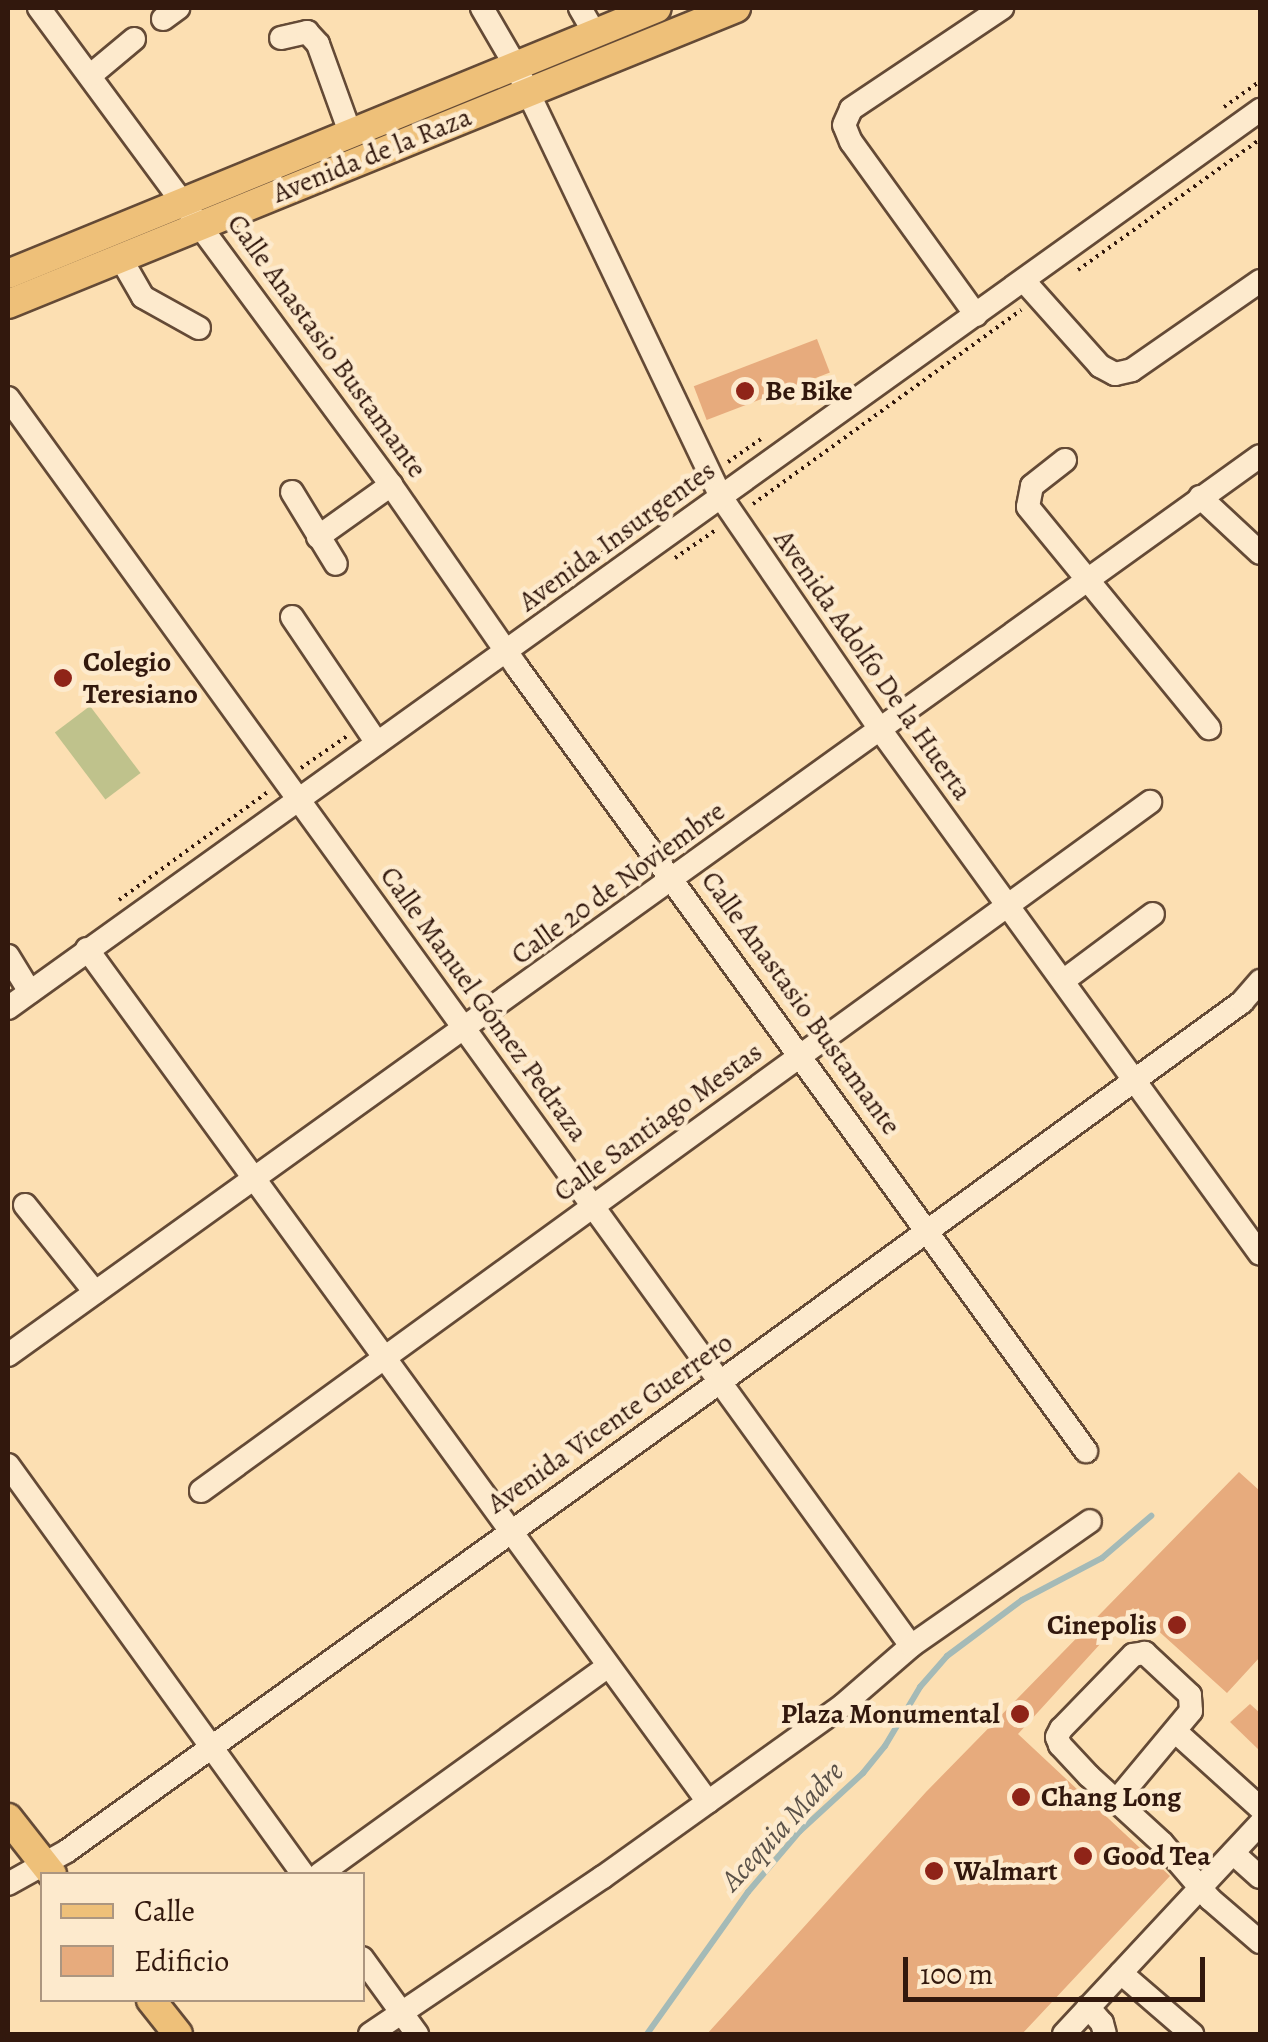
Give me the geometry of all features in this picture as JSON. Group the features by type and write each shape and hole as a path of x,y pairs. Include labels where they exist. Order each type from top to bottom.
{"main road":[{"name":"Avenida de la Raza","path":"8,304 120,257 193,213 351,134 656,8"},
{"name":"Avenida de la Raza","path":"8,274 193,213 528,93 736,8"},
{"path":"8,1818 49,1870"},
{"path":"153,2002 178,2034"}],"street":[{"name":"Calle Anastasio Bustamante","path":"39,8 391,485 507,652 1086,1451"},
{"path":"580,8 594,32"},
{"path":"976,315 852,142 844,125 852,109 1002,8"},
{"name":"Avenida Adolfo De la Huerta","path":"489,10 721,497 879,728 1260,1254"},
{"path":"281,38 308,32 318,44 351,134"},
{"path":"91,75 134,39"},
{"name":"Avenida Insurgentes","path":"8,1008 1260,110"},
{"path":"120,257 143,297 200,328"},
{"path":"1025,282 1107,372 1124,373 1260,281"},
{"name":"Calle Manuel Gómez Pedraza","path":"8,398 911,1646"},
{"name":"Calle 20 de Noviembre","path":"8,1355 674,881 879,728 1260,456"},
{"path":"1065,460 1032,486 1028,507 1209,728"},
{"path":"318,538 391,485"},
{"path":"292,492 336,564"},
{"path":"1200,497 1260,554"},
{"path":"292,618 378,743"},
{"name":"Calle Santiago Mestas","path":"201,1491 1150,802"},
{"path":"1063,982 1152,914"},
{"path":"87,949 708,1802"},
{"path":"8,956 30,992"},
{"name":"Avenida Vicente Guerrero","path":"49,1870 207,1747 720,1382 1135,1080 1251,1001 1260,981"},
{"path":"24,1204 95,1292"},
{"path":"8,1466 207,1747 301,1872"},
{"path":"370,2034 708,1802 843,1705 911,1646 1090,1522"},
{"path":"1116,1801 1191,1711 1190,1694 1145,1653 1133,1655 1057,1738 1116,1801 1202,1888 1260,1942"},
{"path":"323,1872 607,1667"},
{"path":"1176,1732 1260,1808"},
{"path":"1064,2034 1260,1824"},
{"path":"1233,1853 1260,1877"},
{"name":"Avenida Vicente Guerrero","path":"8,1884 40,1873"},
{"path":"365,1962 416,2034"},
{"path":"1121,1974 1192,2034"},
{"path":"1088,2007 1102,2023 1105,2034"}],"green space":[{"path":"90,706 141,773 105,800 55,732"}],"building":[{"path":"817,339 830,373 707,420 694,386"},
{"path":"1239,1472 1260,1491 1260,1657 1227,1693 1133,1608 1018,1734 1170,1876 1022,2034 707,2034 926,1792"},
{"path":"1250,1704 1260,1713 1260,1751 1230,1722"}],"waterway":[{"name":"Acequia Madre","path":"647,2034 748,1892 800,1831 863,1773 885,1746 920,1687 947,1656 1022,1600 1102,1558 1151,1516"}],"place":[{"name":"Be Bike","path":"745,391"},
{"name":"Colegio Teresiano","path":"63,678"},
{"name":"Cinepolis","path":"1177,1625"},
{"name":"Plaza Monumental","path":"1020,1714"},
{"name":"Chang Long","path":"1021,1797"},
{"name":"Good Tea","path":"1083,1856"},
{"name":"Walmart","path":"934,1871"}]}
